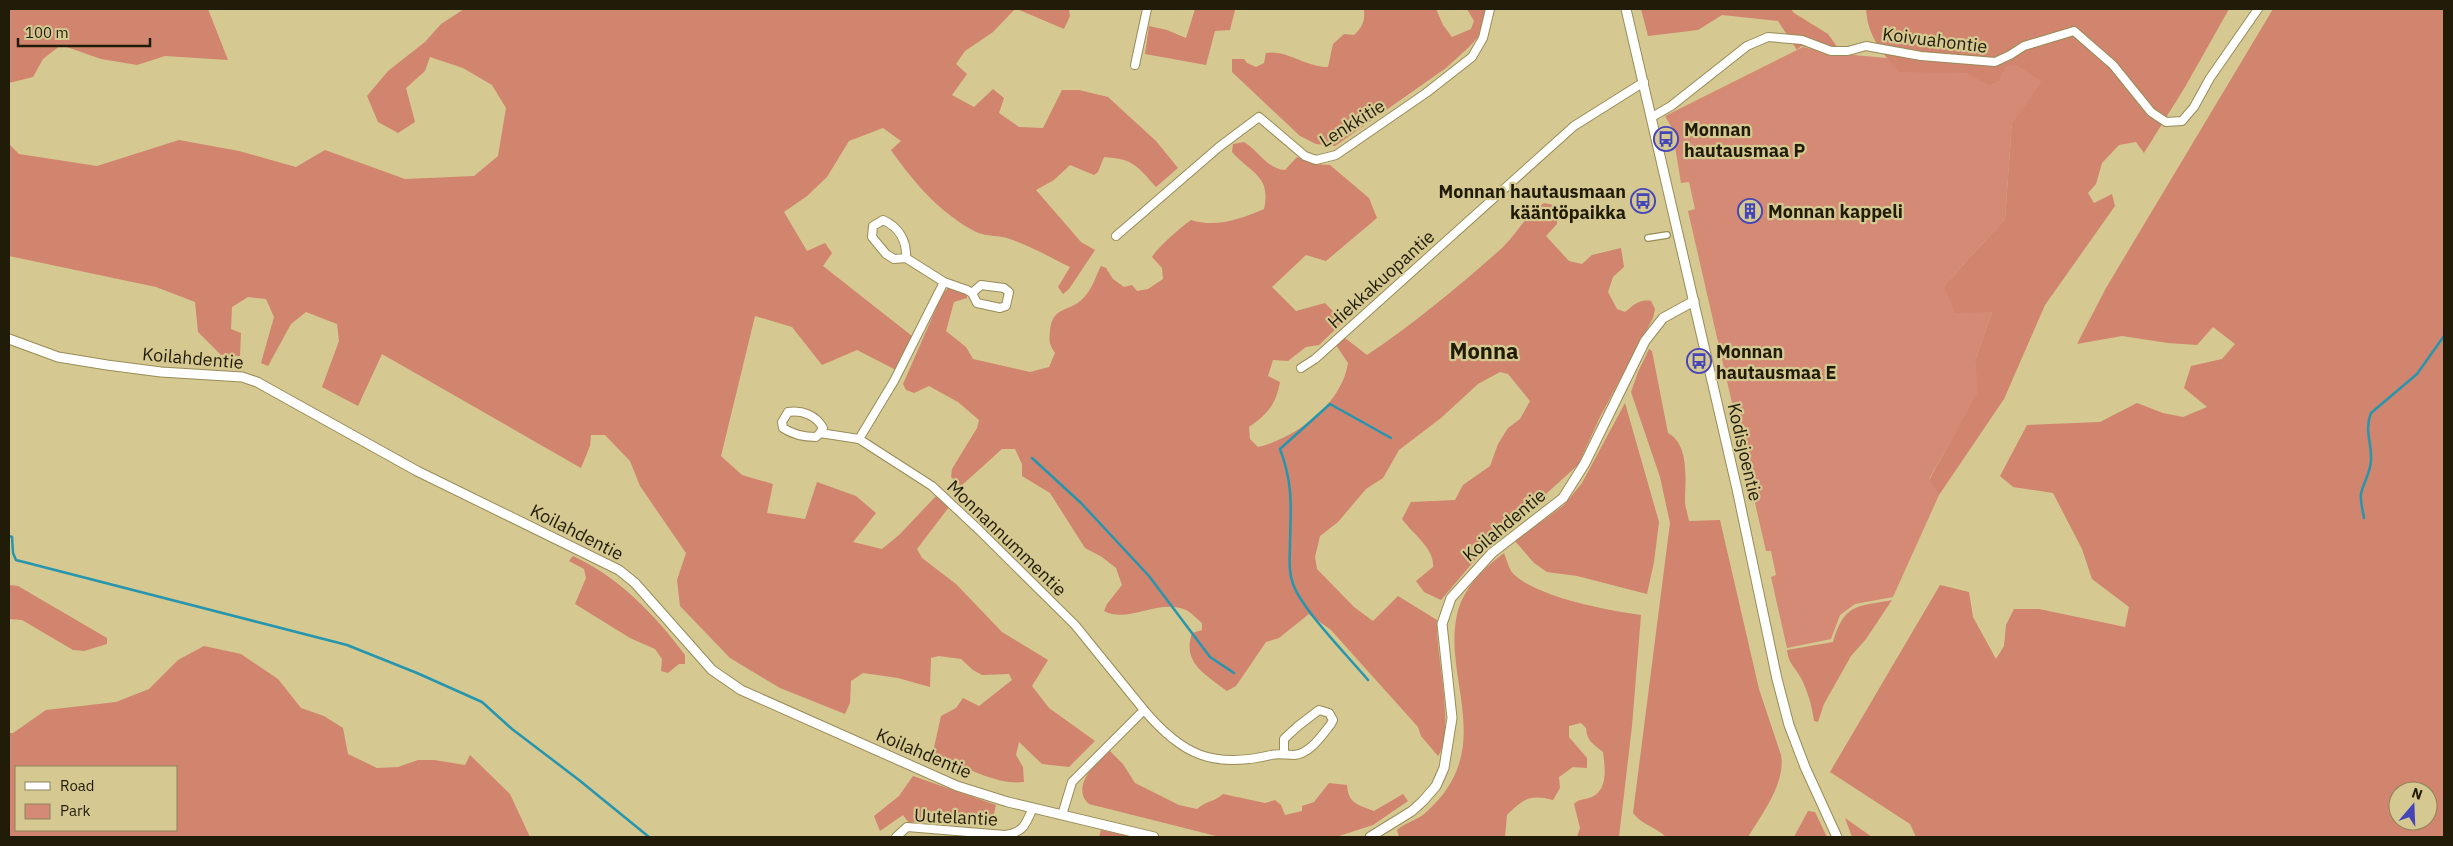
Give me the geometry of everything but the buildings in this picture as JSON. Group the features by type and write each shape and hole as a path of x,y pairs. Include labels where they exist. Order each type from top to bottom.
{"street":[{"path":"1135,65 1147,9"},
{"name":"Lenkkitie","path":"1116,236 1219,147 1259,117 1305,156 1316,160 1336,155 1426,93 1472,57 1483,38 1490,9"},
{"name":"Kodisjoentie","path":"1626,9 1694,301 1788,725 1837,837"},
{"name":"Koivuahontie","path":"1652,117 1671,106 1747,46 1768,37 1802,40 1831,51 1848,51 1866,46 1921,56 1995,62 2024,46 2074,31 2113,65 2151,112 2166,122 2182,121 2194,107 2210,78 2258,9"},
{"name":"Hiekkakuopantie","path":"1301,368 1315,359 1574,126 1644,82"},
{"path":"906,258 906,242 889,223 883,220 873,226 872,237 886,254 894,259 906,258 944,282 972,293 976,302 1000,308 1006,306 1009,300 1009,292 1004,288 996,286 981,285 972,293"},
{"path":"1648,238 1667,235"},
{"path":"820,433 859,440 894,381 944,282"},
{"name":"Koilahdentie","path":"1370,837 1412,811 1423,801 1436,786 1444,768 1452,718 1442,624 1451,598 1492,553 1563,498 1586,463 1645,341 1663,318 1694,301"},
{"name":"Koilahdentie","path":"9,339 58,357 106,366 161,372 242,377 256,382 417,472 618,570 635,583 712,670 741,690 957,786 1033,808 1154,837"},
{"path":"793,411 813,415 818,418 823,428 820,433 816,437 795,433 783,428 782,422 788,412 793,411"},
{"name":"Monnannummentie","path":"859,440 932,486 1074,625 1144,710 1174,741 1186,749 1204,757 1244,761 1284,754 1295,755 1305,752 1331,724 1333,720 1329,713 1320,710 1298,726 1284,739 1284,754"},
{"path":"1062,815 1072,782 1144,710"},
{"name":"Uutelantie","path":"896,837 907,828 1005,835 1018,833 1025,825 1033,808"}],"green space":[{"path":"1803,47 1849,55 1922,62 1968,74 1989,84 2000,81 2006,65 2016,66 2043,82 2012,122 2005,219 1944,286 1992,312 1975,361 1979,392 1929,479 1939,495 1893,597 1855,604 1840,615 1831,639 1787,648 1771,577 1776,575 1771,551 1766,551 1688,211 1695,209 1689,182 1681,183 1672,128 1665,116"}],"shaded area":[{"path":"9,9 208,9 228,60 165,56 137,65 101,59 61,45 43,59 33,77 9,83"},
{"path":"464,9 1015,9 993,32 965,51 956,64 967,74 952,95 974,107 993,89 1004,98 999,113 1019,127 1043,128 1062,90 1079,90 1108,97 1156,141 1178,168 1156,187 1139,169 1129,162 1104,157 1098,172 1094,175 1070,165 1054,180 1036,190 1081,242 1095,250 1069,289 1063,294 1058,287 1070,267 1018,242 976,232 951,216 929,196 900,162 891,150 901,141 883,128 849,141 827,177 807,196 784,212 807,251 825,243 832,253 823,266 912,336 896,370 857,350 822,365 792,327 755,316 721,456 742,475 773,484 767,513 805,519 817,482 856,496 876,513 853,542 882,549 899,535 938,494 949,507 917,549 922,558 956,584 1002,632 1048,660 1032,686 1049,708 1095,741 1069,767 1042,764 1019,742 1016,755 1023,767 1024,782 1001,781 965,768 933,752 941,716 956,708 963,698 979,706 1012,680 1009,674 982,675 961,659 939,656 931,658 930,687 898,678 863,673 851,681 850,703 845,714 780,688 730,658 680,606 677,580 686,553 640,486 630,461 605,435 591,435 590,446 581,468 382,354 358,406 322,387 339,341 337,324 306,312 291,324 268,366 261,363 274,317 266,299 248,297 232,307 231,329 241,333 240,356 221,355 198,332 195,302 156,287 9,256 9,144 19,154 97,166 179,140 239,151 296,167 325,150 405,179 474,176 498,156 506,108 492,85 463,68 430,57 425,71 406,88 415,122 398,133 378,122 367,96 388,71 425,42 441,24"},
{"path":"1017,9 1069,9 1070,16 1064,29"},
{"path":"1195,9 1235,10 1230,30 1215,31 1206,65 1145,54 1149,26 1167,30 1186,38"},
{"path":"1364,9 1436,9 1443,25 1452,37 1471,29 1474,21 1467,9 1486,9 1478,37 1446,68 1335,146 1316,144 1300,136 1232,72 1232,59 1244,59 1247,63 1256,67 1264,63 1266,53 1273,52 1328,67 1333,44 1344,34 1354,35 1360,29 1363,23"},
{"path":"1641,9 1791,9 1794,13 1828,34 1843,55 1801,46 1797,50 1778,21 1722,15 1698,30 1648,36"},
{"path":"1866,9 2229,9 2185,87 2144,153 2136,142 2119,145 2102,163 2096,184 2088,193 2094,203 2112,194 2115,206 2045,305 2004,399 1939,495 1929,480 1978,392 1975,361 1992,312 1955,313 1944,286 2005,219 2012,122 2042,82 2016,66 2006,66 2000,81 1989,85 1966,73 1899,72 1876,43 1869,28"},
{"path":"2273,9 2444,9 2444,837 1916,837 1910,824 1830,772 1940,585 1969,592 1973,617 1996,659 2004,646 2006,625 2014,609 2039,609 2125,627 2129,607 2092,579 2082,549 2053,493 2013,487 2000,476 2027,425 2100,422 2137,403 2163,413 2183,417 2207,407 2184,388 2191,366 2222,359 2235,344 2213,327 2197,345 2122,336 2077,344 2106,288"},
{"path":"1244,142 1268,163 1279,169 1285,170 1297,157 1315,164 1330,165 1369,198 1377,218 1326,261 1306,255 1272,287 1296,311 1325,303 1343,322 1319,345 1306,347 1288,361 1273,360 1268,376 1280,382 1276,396 1266,413 1249,427 1250,439 1258,447 1287,436 1302,427 1327,405 1337,392 1344,378 1348,363 1336,345 1345,338 1367,355 1385,343 1470,276 1502,248 1527,218 1544,203 1563,207 1557,215 1557,224 1546,236 1569,261 1582,264 1592,255 1621,248 1624,267 1613,277 1608,292 1617,309 1625,312 1637,303 1651,301 1655,309 1653,318 1600,417 1578,465 1537,502 1506,523 1475,551 1475,560 1441,600 1424,592 1416,581 1433,567 1433,560 1422,541 1402,519 1411,502 1455,500 1463,485 1490,466 1498,444 1508,428 1520,419 1530,401 1508,374 1500,372 1478,384 1441,418 1399,450 1383,478 1366,489 1338,522 1320,536 1315,557 1317,569 1354,607 1373,621 1398,596 1437,620 1445,711 1443,744 1438,756 1421,736 1418,727 1331,630 1309,614 1279,638 1266,642 1236,686 1227,691 1204,673 1193,660 1190,652 1192,633 1202,630 1202,623 1188,611 1176,607 1165,607 1123,615 1104,611 1107,604 1122,585 1116,568 1102,557 1085,548 1050,493 1022,476 1022,464 1015,449 1002,449 961,486 951,477 952,469 977,428 979,420 958,402 929,386 914,393 906,390 903,384 942,295 948,288 958,287 967,291 967,298 954,302 946,331 966,347 973,359 1030,372 1049,367 1055,353 1050,340 1052,322 1059,312 1081,301 1093,285 1101,266 1106,268 1113,279 1124,287 1132,285 1137,291 1148,289 1163,279 1162,268 1152,257 1164,243 1191,220 1219,223 1237,219 1264,209 1265,189 1262,183 1253,171 1232,152 1233,144"},
{"path":"1649,349 1652,351 1668,433 1680,446 1683,454 1685,464 1685,503 1689,521 1720,520 1759,689 1781,755 1782,766 1780,776 1772,798 1748,837 1666,837 1633,813 1670,523 1660,477 1631,392"},
{"path":"1625,403 1659,522 1654,562 1647,594 1577,576 1547,572 1534,563 1515,541 1564,505 1582,483"},
{"path":"1504,553 1511,571 1521,580 1535,588 1571,601 1641,615 1632,726 1619,837 1577,837 1580,828 1574,804 1579,800 1595,795 1600,790 1603,785 1605,772 1603,752 1591,742 1586,728 1581,723 1569,726 1569,737 1587,758 1587,768 1573,767 1559,777 1560,788 1553,800 1532,798 1518,805 1507,815 1505,837 1399,837 1397,830 1423,815 1432,807 1446,790 1457,769 1463,747 1464,725 1455,658 1454,636 1457,615 1464,596 1475,580"},
{"path":"573,556 606,575 635,598 685,655 685,664 679,664 668,673 661,671 662,659 655,649 630,638 575,604 586,578 584,569 569,561"},
{"path":"9,585 18,586 107,638 107,644 84,651 73,650 22,620 9,619"},
{"path":"1892,600 1866,639 1851,656 1824,704 1818,722 1814,721 1806,689 1790,662 1787,650 1833,642 1847,613 1861,606"},
{"path":"204,646 241,654 278,679 301,708 324,716 343,728 348,754 377,768 398,767 418,760 434,760 465,765 470,755 510,794 530,837 9,837 9,733 13,733 46,710 116,702 149,689 178,660"},
{"path":"1109,750 1123,764 1135,783 1179,805 1197,809 1223,794 1265,803 1275,800 1281,805 1285,815 1302,811 1302,806 1314,802 1329,783 1347,785 1350,796 1355,803 1374,811 1403,794 1408,801 1373,825 1336,837 1220,837 1089,804 1082,790 1084,783 1092,768"},
{"path":"913,776 996,805 993,818 937,818 909,823 903,815 880,831 874,816 899,796"},
{"path":"1808,811 1815,812 1827,837 1794,837"},
{"path":"1845,818 1872,837 1852,837"},
{"path":"1101,830 1135,837 1099,837"}],"waterway":[{"path":"2364,518 2361,494 2371,464 2368,431 2371,413 2417,374 2444,336"},
{"path":"1368,680 1316,620 1298,595 1293,584 1290,574 1291,517 1289,484 1280,449 1330,404 1391,438"},
{"path":"1032,458 1081,503 1149,576 1210,657 1234,673"},
{"path":"9,536 12,537 13,553 16,560 347,645 482,702 512,729 649,837"}],"place":[{"name":"Monnan hautausmaa P","path":"1666,139"},
{"name":"Monnan hautausmaan kääntöpaikka","path":"1643,201"},
{"name":"Monnan kappeli","path":"1750,211"},
{"name":"Monnan hautausmaa E","path":"1699,361"}],"district":[{"name":"Monna","path":"1484,350"}]}
